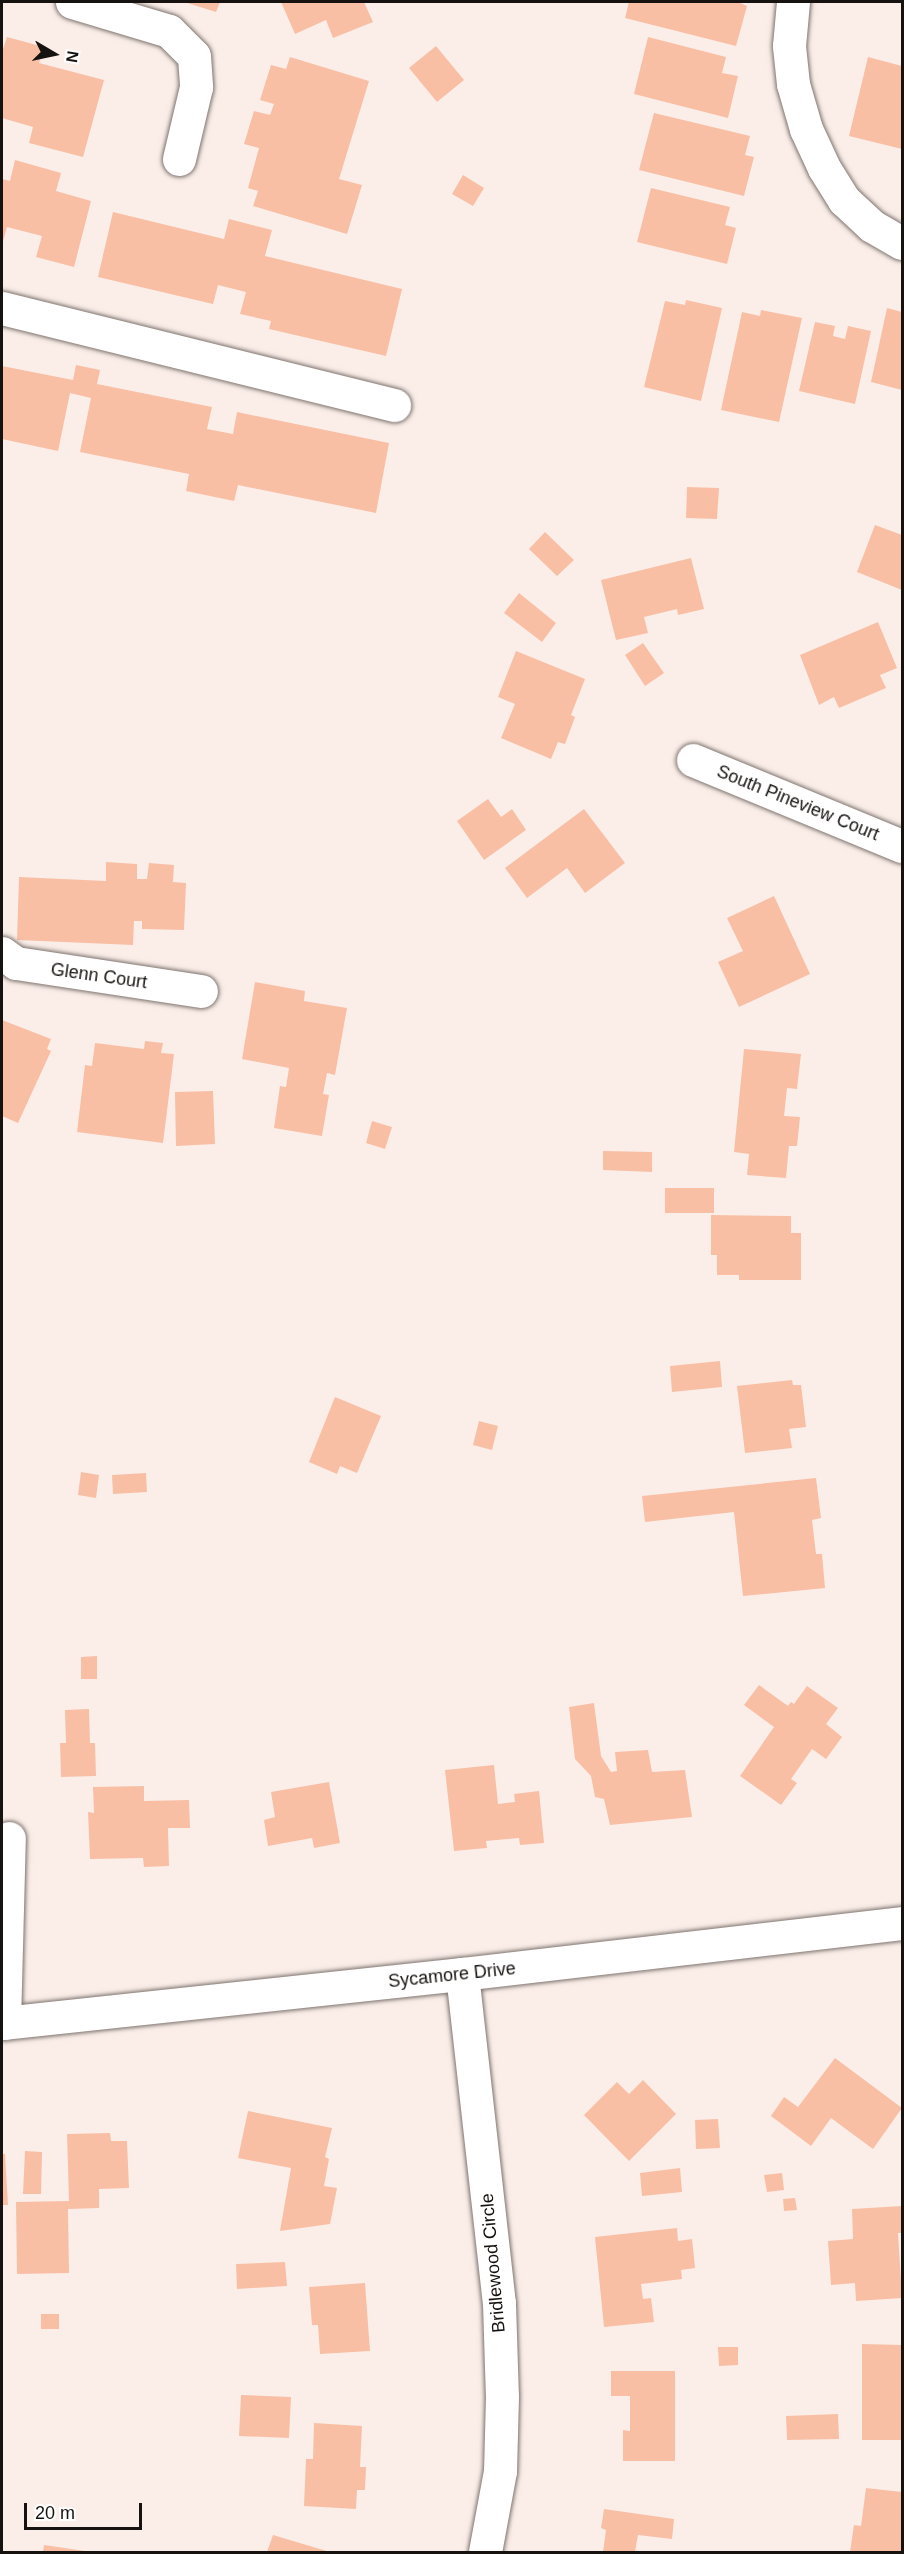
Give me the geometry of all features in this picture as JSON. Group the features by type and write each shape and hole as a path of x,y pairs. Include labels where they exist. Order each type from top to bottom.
{"street":[{"path":"72,2 169,31 194,56 196,87 178,159"},
{"path":"793,2 789,46 793,84 811,139 824,168 844,200 872,226 903,243"},
{"path":"2,308 394,405"},
{"name":"South Pineview Court","path":"693,760 903,846"},
{"name":"Glenn Court","path":"2,953 16,963 201,991"},
{"path":"3,2023 9,1838"},
{"name":"Sycamore Drive","path":"3,2023 462,1974 903,1923"},
{"name":"Bridlewood Circle","path":"462,1974 499,2302 502,2396 500,2471 486,2553"}],"building":[{"path":"184,2 220,2 216,12"},
{"path":"281,2 364,2 373,22 333,38 326,20 295,34"},
{"path":"629,2 738,2 747,6 736,46 625,18"},
{"path":"7,37 44,47 39,63 104,80 83,157 29,143 33,127 2,118 2,52"},
{"path":"648,37 726,57 722,73 738,76 728,118 634,94"},
{"path":"436,46 464,80 437,102 409,68"},
{"path":"290,57 369,81 339,179 362,185 347,234 253,206 258,191 248,188 259,148 244,144 254,111 270,115 274,104 260,100 271,65 286,69"},
{"path":"868,57 902,66 902,149 849,136"},
{"path":"654,113 750,136 745,155 754,157 744,196 639,170"},
{"path":"15,160 61,173 56,191 91,201 74,267 36,257 42,236 7,227 2,245 2,179 10,181"},
{"path":"463,175 484,188 473,206 452,194"},
{"path":"651,188 730,207 725,225 736,228 727,264 637,242"},
{"path":"113,212 224,239 229,219 272,230 265,256 402,289 386,356 269,329 271,321 240,314 246,292 218,285 213,304 98,277"},
{"path":"686,300 722,308 701,401 644,387 665,301 685,305"},
{"path":"887,308 902,312 902,390 871,382"},
{"path":"761,310 802,318 779,422 721,410 742,312 760,316"},
{"path":"815,322 835,326 833,336 845,339 848,326 871,331 855,404 799,391"},
{"path":"76,365 100,370 97,384 212,407 207,429 233,434 237,412 389,443 376,513 238,485 234,501 186,491 189,474 80,452 91,398 70,393 58,451 2,439 2,366 73,380"},
{"path":"687,487 719,488 717,519 686,518"},
{"path":"875,525 902,535 902,590 857,572"},
{"path":"545,532 574,560 557,576 529,549"},
{"path":"691,558 704,609 678,615 677,609 644,617 648,633 616,640 601,580"},
{"path":"519,593 556,623 542,642 504,613"},
{"path":"878,622 897,668 880,675 886,688 839,708 834,697 819,705 800,655"},
{"path":"643,643 664,673 645,686 625,655"},
{"path":"516,651 585,679 571,715 575,717 565,744 558,742 551,759 501,738 515,704 498,697"},
{"path":"488,799 501,817 512,809 526,830 484,860 457,821"},
{"path":"584,809 625,863 585,893 567,868 527,898 505,868"},
{"path":"106,862 137,864 137,879 147,879 149,863 174,865 173,882 186,883 184,930 142,929 142,921 134,921 133,945 17,940 19,877 106,881"},
{"path":"774,896 810,974 739,1007 718,962 743,951 727,918"},
{"path":"255,982 305,991 304,1001 347,1008 335,1075 327,1073 323,1094 329,1095 322,1136 274,1128 280,1086 286,1087 289,1068 242,1059"},
{"path":"2,1020 51,1039 47,1049 51,1051 18,1123 2,1116"},
{"path":"145,1041 163,1043 161,1053 174,1054 163,1143 77,1132 85,1065 92,1066 95,1043 144,1049"},
{"path":"744,1049 801,1054 797,1089 787,1088 784,1116 800,1117 797,1146 789,1146 786,1178 747,1175 749,1154 734,1152"},
{"path":"213,1091 215,1144 176,1146 175,1092"},
{"path":"372,1121 392,1127 385,1149 366,1143"},
{"path":"603,1151 652,1152 652,1172 603,1170"},
{"path":"665,1188 714,1188 714,1213 665,1213"},
{"path":"711,1215 791,1216 791,1233 801,1233 801,1280 739,1280 739,1275 717,1275 717,1255 711,1255"},
{"path":"720,1361 722,1387 672,1392 670,1366"},
{"path":"792,1380 793,1385 801,1385 806,1427 789,1429 792,1448 745,1453 737,1386"},
{"path":"335,1397 381,1416 357,1473 340,1466 337,1474 309,1462"},
{"path":"479,1421 498,1426 492,1450 473,1445"},
{"path":"81,1472 99,1475 96,1498 78,1495"},
{"path":"146,1473 147,1492 113,1494 112,1475"},
{"path":"816,1478 821,1518 812,1520 816,1554 822,1554 825,1588 743,1596 734,1512 645,1522 642,1496"},
{"path":"97,1656 97,1679 81,1679 81,1657"},
{"path":"759,1685 788,1706 791,1702 794,1704 807,1686 838,1708 826,1724 842,1737 826,1759 812,1749 791,1779 797,1783 781,1805 740,1776 774,1727 744,1705"},
{"path":"594,1703 601,1756 611,1772 617,1771 615,1752 648,1750 652,1772 685,1770 692,1817 610,1825 604,1799 595,1797 591,1776 575,1759 569,1707"},
{"path":"89,1709 90,1743 95,1743 96,1776 61,1777 60,1743 66,1743 65,1710"},
{"path":"494,1765 498,1804 515,1802 514,1794 539,1791 544,1843 520,1845 519,1838 486,1841 487,1848 454,1851 445,1770"},
{"path":"329,1782 340,1843 314,1848 312,1838 268,1846 264,1820 275,1817 271,1792"},
{"path":"144,1786 144,1801 189,1800 190,1828 168,1828 169,1866 144,1867 143,1858 90,1859 88,1812 94,1813 93,1787"},
{"path":"835,2058 902,2108 873,2149 831,2118 811,2146 771,2116 784,2097 798,2107"},
{"path":"643,2080 676,2114 629,2161 584,2115 617,2082 629,2094"},
{"path":"248,2111 332,2128 325,2157 329,2159 324,2186 337,2188 330,2224 280,2231 291,2168 238,2158"},
{"path":"718,2119 720,2148 696,2149 695,2120"},
{"path":"110,2133 111,2141 127,2141 129,2188 99,2189 99,2208 68,2209 69,2273 17,2274 16,2202 69,2201 67,2134"},
{"path":"25,2151 42,2152 41,2194 23,2194"},
{"path":"2,2154 5,2154 8,2205 2,2205"},
{"path":"680,2168 682,2192 642,2196 640,2173"},
{"path":"782,2173 784,2190 767,2192 764,2175"},
{"path":"795,2198 797,2210 784,2211 783,2199"},
{"path":"902,2206 902,2233 898,2233 902,2298 856,2301 855,2283 831,2285 828,2241 853,2239 852,2209"},
{"path":"677,2228 678,2241 692,2239 695,2268 681,2270 682,2279 641,2284 643,2299 651,2298 654,2322 604,2327 595,2237"},
{"path":"285,2262 287,2286 237,2289 236,2264"},
{"path":"365,2283 370,2351 320,2354 318,2325 312,2325 309,2287"},
{"path":"41,2314 59,2314 59,2329 41,2329"},
{"path":"862,2344 902,2345 902,2440 862,2440"},
{"path":"718,2347 738,2347 738,2365 719,2366"},
{"path":"611,2371 675,2371 675,2461 623,2461 623,2430 630,2431 630,2396 611,2396"},
{"path":"241,2395 291,2397 289,2438 239,2436"},
{"path":"838,2414 839,2439 787,2440 786,2416"},
{"path":"314,2423 362,2426 360,2467 366,2467 365,2490 357,2490 356,2509 304,2506 306,2459 313,2459"},
{"path":"866,2488 902,2492 902,2552 850,2552 854,2525 861,2526"},
{"path":"604,2509 674,2519 672,2539 638,2535 635,2552 603,2552 606,2530 601,2528"},
{"path":"273,2535 330,2552 267,2552"},
{"path":"44,2545 85,2551 85,2552 43,2552"}]}
